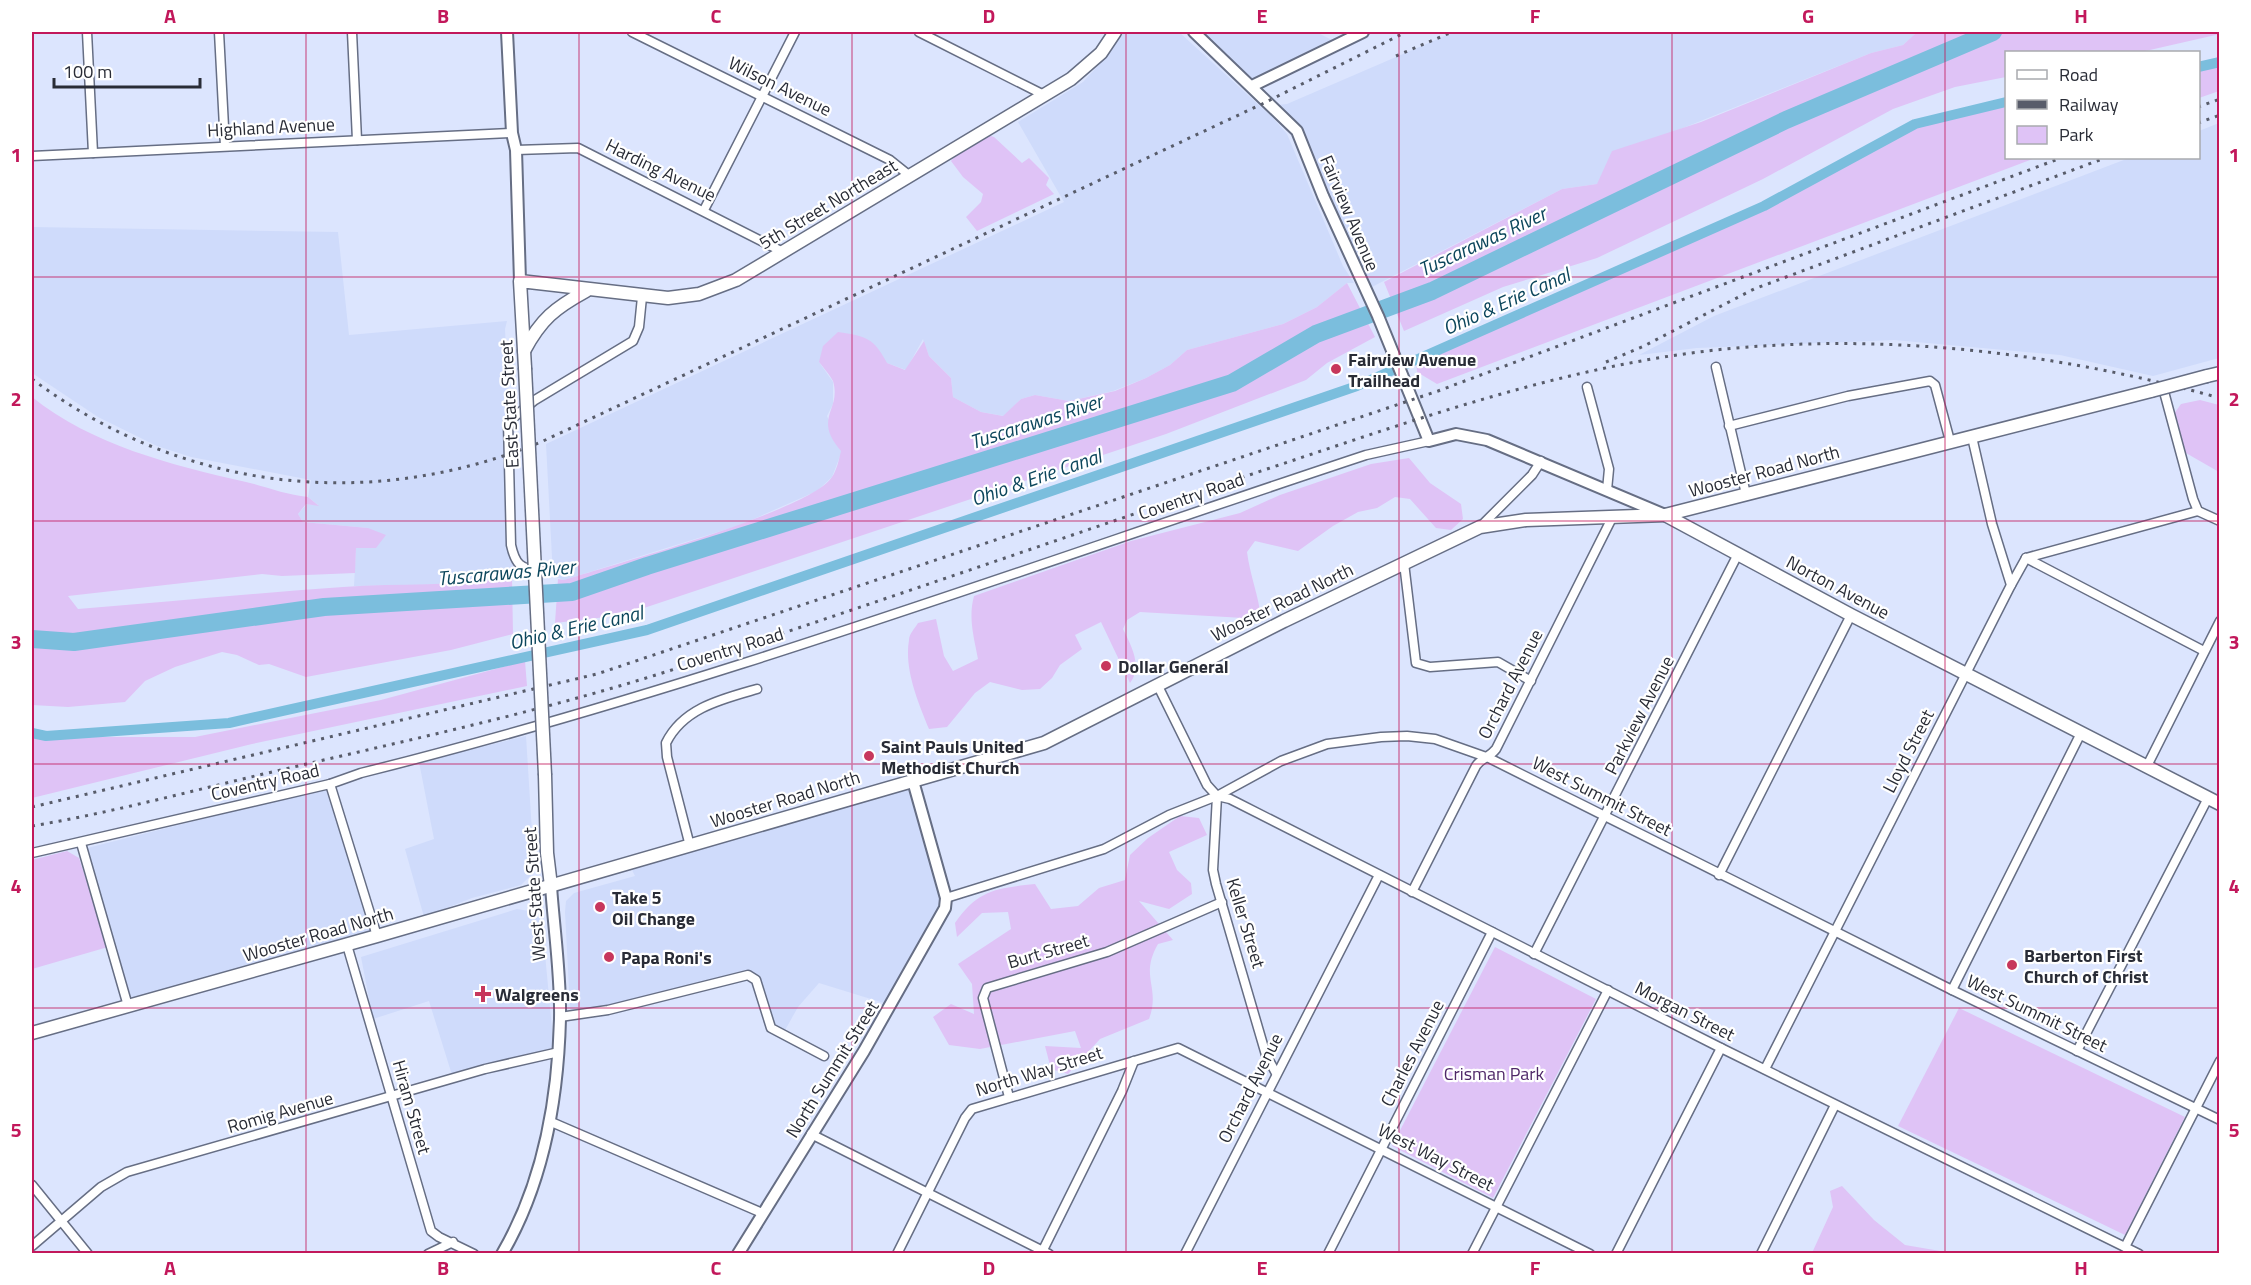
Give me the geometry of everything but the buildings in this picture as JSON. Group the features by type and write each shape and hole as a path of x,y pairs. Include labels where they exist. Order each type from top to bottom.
{"main road":[{"name":"5th Street Northeast","path":"520,282 586,291 668,298 708,291 736,280 1087,67 1115,32"},
{"name":"East State Street","path":"520,282 545,775"},
{"path":"524,352 543,319 586,291"},
{"name":"Wooster Road North","path":"32,1033 347,945 1044,743 1158,684 1480,527 1526,520 1665,515 1950,441 2160,391 2220,373"},
{"name":"Norton Avenue","path":"1665,515 1851,615 2214,801"},
{"name":"West State Street","path":"545,775 547,853 551,886"}],"street":[{"path":"87,32 93,153"},
{"path":"219,32 225,146"},
{"path":"352,32 357,140"},
{"name":"East State Street","path":"507,32 512,132 516,150 520,282"},
{"name":"Wilson Avenue","path":"632,32 890,160 910,176"},
{"path":"704,210 795,32"},
{"path":"919,32 1044,95"},
{"name":"Fairview Avenue","path":"1194,32 1297,131 1323,196 1410,389 1429,441"},
{"path":"1252,86 1363,32"},
{"name":"Highland Avenue","path":"32,156 512,132"},
{"name":"Harding Avenue","path":"516,150 578,148 783,252"},
{"path":"540,570 521,567 515,561 511,545 508,422 535,400 633,341 639,327 642,297"},
{"path":"1716,367 1746,494"},
{"path":"1729,426 1848,396 1930,381 1935,385 1950,441"},
{"path":"1587,387 1609,469 1607,490"},
{"path":"2160,391 2198,511"},
{"name":"Norton Avenue","path":"1429,441 1456,434 1469,435 1540,461 1665,515"},
{"path":"1972,437 1992,524 2011,585"},
{"name":"Coventry Road","path":"32,853 330,784 361,772 579,715 790,648 1366,455 1429,441"},
{"path":"1480,527 1532,475 1540,461"},
{"path":"2026,558 2198,511 2220,521"},
{"name":"Orchard Avenue","path":"1412,892 1476,766 1480,761 1489,758 1531,681 1613,516"},
{"name":"Parkview Avenue","path":"1534,954 1738,554"},
{"path":"2026,558 2204,651"},
{"name":"Lloyd Street","path":"1765,1069 2026,558"},
{"path":"1404,563 1413,660 1416,663 1430,667 1498,662 1531,681"},
{"path":"1719,875 1851,615"},
{"path":"2147,766 2220,621"},
{"path":"1158,684 1207,785 1217,796"},
{"path":"690,846 667,757 666,743 683,720 701,708 757,689"},
{"path":"1952,990 2081,733"},
{"name":"West Summit Street","path":"946,898 976,886 1088,855 1204,799 1217,796 1296,755 1327,744 1381,737 1435,739 1489,758 1719,875 2220,1120"},
{"path":"913,781 946,898"},
{"path":"330,784 377,936"},
{"name":"Morgan Street","path":"1217,796 1230,800 1835,1105 2139,1254"},
{"name":"Keller Street","path":"1217,796 1213,870 1266,1055 1276,1073"},
{"path":"2077,1051 2214,801"},
{"path":"81,843 128,1006"},
{"name":"Orchard Avenue","path":"1185,1254 1378,875"},
{"name":"West State Street","path":"502,1254 523,1214 549,1121 559,1052 560,1017 551,886"},
{"name":"North Summit Street","path":"738,1254 894,1001 941,917 946,898"},
{"name":"Burt Street","path":"1009,1097 983,998 987,988 1107,952 1222,902"},
{"name":"Charles Avenue","path":"1328,1254 1492,932"},
{"name":"Hiram Street","path":"347,945 431,1231 474,1254"},
{"path":"560,1017 608,1010 748,975 756,980 771,1028 824,1056"},
{"path":"1472,1254 1608,990"},
{"name":"North Way Street","path":"897,1254 968,1112 1009,1097 1178,1048 1267,1091"},
{"path":"1616,1254 1721,1048"},
{"name":"Romig Avenue","path":"32,1246 101,1187 127,1172 485,1069 559,1052"},
{"path":"812,1134 1044,1252 1126,1083 1134,1060"},
{"path":"2125,1247 2220,1061"},
{"name":"West Way Street","path":"1267,1091 1590,1254"},
{"path":"1761,1254 1835,1105"},
{"path":"549,1121 762,1213"},
{"path":"32,1185 88,1254"},
{"path":"428,1254 453,1242"}],"shaded area":[{"path":"1123,32 1179,32 1272,117 1287,134 1343,266 1354,283 1347,283 1317,307 1283,324 1187,350 1170,365 1146,378 1113,391 1069,401 1035,395 1021,399 1004,416 981,412 953,397 951,378 929,356 923,339 906,370 887,363 819,362 833,382 833,404 827,416 842,451 832,477 817,491 740,525 564,580 553,576 546,444 1064,202 1018,122 1083,82 1107,56"},
{"path":"1198,32 1316,32 1334,41 1252,83"},
{"path":"1454,32 1917,32 1903,45 1871,53 1658,138 1597,184 1562,189 1370,288 1301,127 1277,105 1287,104"},
{"path":"2219,123 2219,358 2153,376 2060,355 1894,340 1697,348 1639,355 1714,316 2126,159 2200,159 2200,131"},
{"path":"32,227 338,232 349,335 507,321 505,329 517,573 512,577 475,584 354,586 356,548 368,528 303,522 298,514 307,504 318,505 308,497 311,480 191,457 157,446 98,417 32,373"},
{"path":"526,736 534,864 531,875 521,885 472,898 424,917 405,849 434,839 419,762"},
{"path":"909,783 941,902 939,910 887,1004 819,983 798,1007 784,1032 773,1025 757,977 745,970 589,1011 577,1013 570,1009 565,912 566,901 574,893 635,876 632,870"},
{"path":"327,788 372,934 129,1004 87,848"},
{"path":"517,909 535,912 542,922 554,1050 452,1075 429,1001 373,1019 361,957"}],"green space":[{"path":"1917,32 2219,32 2220,34 2145,51 2005,51 2005,77 1955,87 1893,109 1763,179 1597,258 1503,287 1404,331 1384,282 1562,189 1597,184 1612,151 1701,122 1871,53 1903,45"},
{"path":"2219,61 2219,91 2200,98 2200,65"},
{"path":"2005,105 2005,159 2032,159 1437,384 1417,372 1416,359 1764,206 1915,124"},
{"path":"988,135 994,137 1022,163 1029,158 1049,178 1046,185 1054,194 977,231 966,217 981,202 983,194 963,177 951,161 957,154"},
{"path":"1347,283 1375,337 1327,363 1306,380 1166,434 623,615 555,623 558,579 564,580 750,521 816,491 832,477 841,451 833,439 828,422 835,391 833,381 819,362 823,346 838,332 868,340 878,348 887,363 905,370 924,341 929,356 951,378 953,397 981,412 1003,416 1021,399 1035,395 1069,401 1115,391 1170,365 1187,350 1283,324 1317,307"},
{"path":"32,397 55,414 80,428 133,451 284,493 308,497 319,506 306,504 298,514 303,522 368,528 386,535 376,548 356,548 355,573 282,576 262,574 68,596 78,609 310,589 470,582 512,577 513,634 451,650 306,677 269,664 259,665 237,655 222,652 175,667 145,681 125,702 68,707 32,705"},
{"path":"2200,400 2219,405 2219,472 2179,449 2171,418 2181,404"},
{"path":"1409,458 1430,483 1461,504 1463,519 1451,530 1436,528 1410,499 1395,497 1377,508 1358,512 1333,526 1298,551 1255,541 1247,552 1261,619 1140,612 1127,620 1123,629 1136,663 1134,677 1130,683 1101,622 1075,635 1082,649 1060,665 1052,678 1040,689 1022,690 990,682 975,693 947,727 929,729 913,685 908,662 909,638 918,623 936,619 944,656 953,671 978,659 972,620 974,596 1131,541 1240,513 1280,495 1371,464"},
{"path":"525,661 527,686 252,744 32,798 32,737 195,737 381,700"},
{"path":"1180,816 1199,818 1207,835 1169,852 1177,870 1191,883 1192,894 1169,909 1139,901 1173,940 1158,944 1153,955 1150,974 1153,998 1149,1019 1100,1039 1068,1074 1051,1069 1045,1046 1081,1048 1075,1031 980,1049 949,1045 933,1017 951,1004 974,1014 972,984 958,964 1011,929 1008,912 982,913 957,937 955,923 972,903 999,889 1035,884 1051,909 1078,906 1099,888 1125,880 1130,855 1148,838"},
{"path":"67,851 79,858 108,947 32,969 32,860"},
{"name":"Crisman Park","path":"1495,947 1596,999 1493,1198 1392,1146"},
{"path":"1959,1008 2185,1117 2125,1235 1898,1126"},
{"path":"1842,1186 1874,1220 1905,1245 1952,1253 1812,1253 1833,1207 1830,1191"}],"waterway":[{"name":"Tuscarawas River","path":"32,639 74,642 324,607 572,592 647,566 1232,383 1316,334 1432,291 1786,120 1993,32"},
{"name":"Ohio & Erie Canal","path":"2200,67 2220,62"},
{"name":"Ohio & Erie Canal","path":"32,733 46,736 229,723 647,630 1357,386 1764,206 1915,124 2005,102"}],"railway":[{"path":"32,379 90,417 150,446 213,467 278,479 343,483 410,478 476,464 541,442 1262,104 1406,32"},
{"path":"1396,56 1452,32"},
{"path":"2200,106 2220,99"},
{"path":"2200,122 2220,115"},
{"path":"32,807 597,674 1438,391 2058,159"},
{"path":"1606,362 1644,346 1754,289 2102,159"},
{"path":"32,826 165,798 596,693 765,639 1377,432 1549,381 1607,368 1725,349 1850,344 1912,346 1974,351 2098,369 2220,398"}],"place":[{"name":"Fairview Avenue Trailhead","path":"1336,369"},
{"name":"Dollar General","path":"1106,666"},
{"name":"Saint Pauls United Methodist Church","path":"869,756"},
{"name":"Take 5 Oil Change","path":"600,907"},
{"name":"Papa Roni's","path":"609,957"},
{"name":"Barberton First Church of Christ","path":"2012,965"},
{"name":"Walgreens","path":"483,994"}]}
